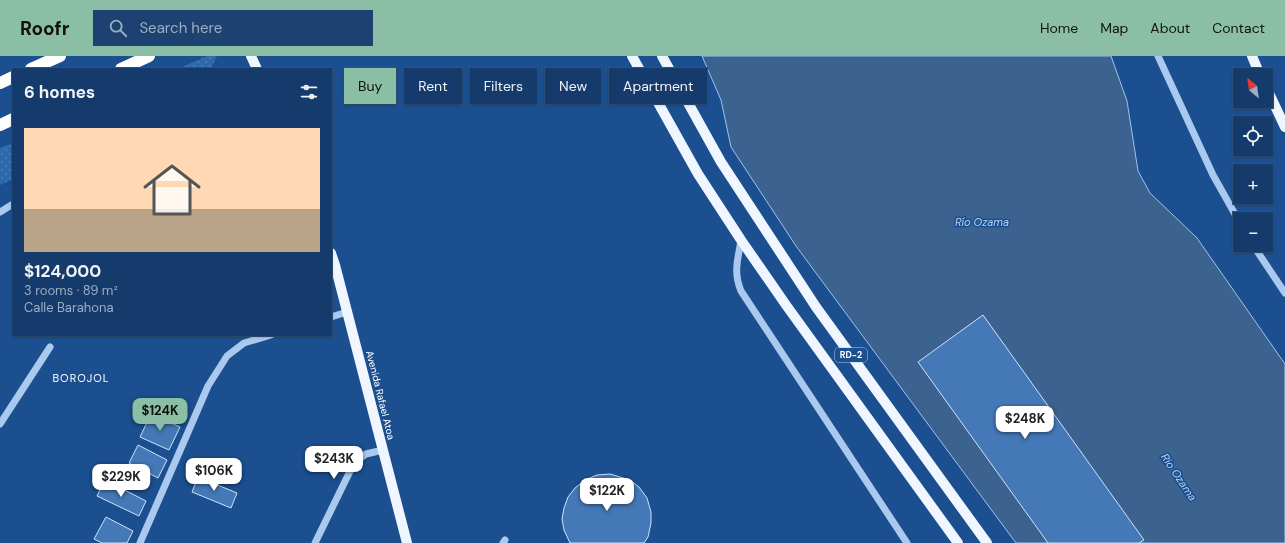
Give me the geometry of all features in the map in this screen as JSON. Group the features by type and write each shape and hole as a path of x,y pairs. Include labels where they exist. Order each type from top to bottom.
{"highway":[{"path":"33,68 60,56"},
{"path":"123,68 149,56"},
{"path":"0,83 12,77"},
{"path":"0,125 12,119"}],"main road":[{"path":"251,56 257,68"},
{"name":"RD-2","path":"632,56 698,174 741,240 786,305 958,543"},
{"name":"RD-2","path":"662,56 721,162 816,307 987,543"},
{"path":"1252,56 1257,68"},
{"path":"1273,101 1284,123"},
{"name":"Avenida Rafael Atoa","path":"332,256 348,312 407,543"}],"street":[{"path":"1158,56 1213,175 1234,212"},
{"path":"0,212 12,205"},
{"path":"741,240 736,273 736,279 741,291 907,543"},
{"path":"1259,252 1285,293"},
{"path":"332,317 348,312"},
{"path":"140,543 208,386 227,356 244,343 268,336"},
{"path":"0,424 50,347"},
{"path":"315,543 354,463 366,454 383,450"}],"shaded area":[{"path":"207,56 217,56 210,68 180,68"},
{"path":"12,143 12,179 0,185 0,148"}],"water":[{"name":"Río Ozama","path":"702,56 1111,56 1127,101 1138,171 1150,193 1197,238 1285,364 1285,543 1016,543 796,246 731,147 721,100"}],"building":[{"path":"983,315 1144,540 1139,543 1048,543 918,362"},
{"path":"151,414 180,427 169,450 140,437"},
{"path":"138,445 167,460 158,478 129,463"},
{"path":"610,474 630,480 639,487 647,498 651,512 651,523 648,537 644,543 570,543 564,530 562,519 568,497 575,488 585,480 597,475"},
{"path":"198,477 237,493 231,508 192,492"},
{"path":"105,480 146,501 139,516 97,496"},
{"path":"106,517 133,531 127,543 102,543 94,539"}],"district":[{"name":"BOROJOL","path":"81,378"}]}
